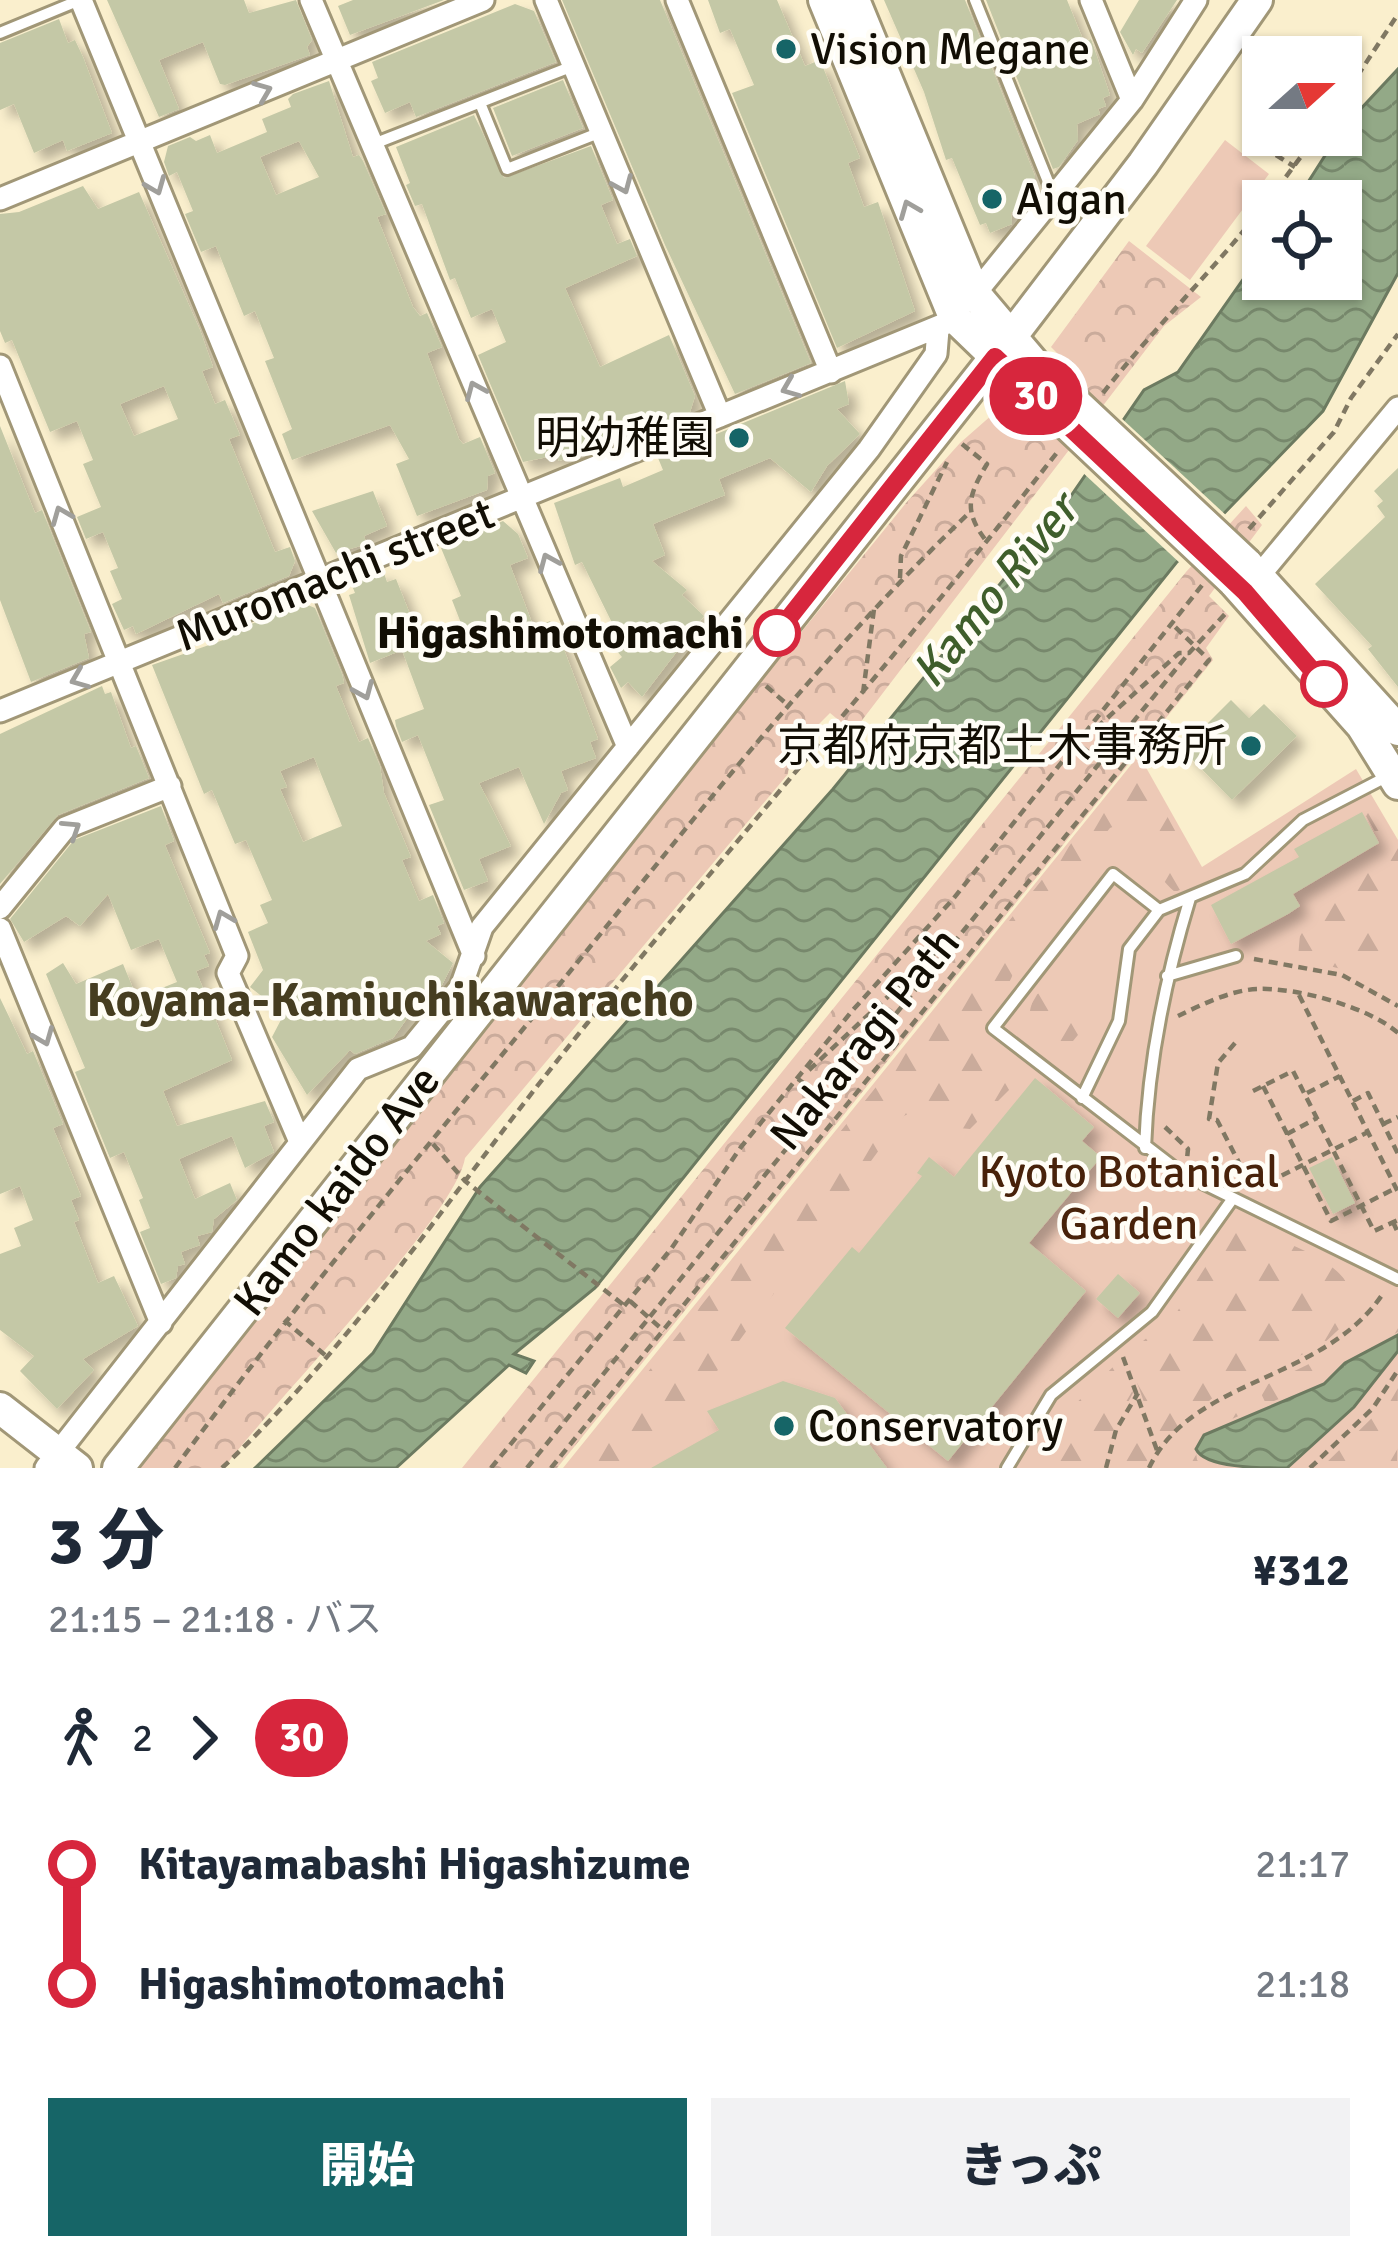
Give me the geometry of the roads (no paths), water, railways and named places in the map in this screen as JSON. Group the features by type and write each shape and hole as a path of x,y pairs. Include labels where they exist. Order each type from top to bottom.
{"street":[{"path":"80,0 474,956"},
{"path":"310,0 628,747"},
{"path":"0,199 483,0"},
{"path":"546,0 720,416"},
{"path":"677,0 831,372"},
{"path":"824,0 872,80"},
{"path":"854,0 872,80 956,314 1003,347 1397,726"},
{"path":"1091,0 1132,100"},
{"path":"0,1408 60,1463 161,1323 358,1069 412,1047 461,987 482,927 868,449 936,354 956,314 1132,100 1196,0"},
{"name":"Kamo kaido Ave","path":"118,1468 1003,347 1143,164 1257,0"},
{"name":"Muromachi street","path":"0,711 831,372 956,314"},
{"path":"0,366 237,956 228,973 300,1142"},
{"path":"1239,572 1398,408"},
{"path":"1239,572 1361,727 1395,779"},
{"path":"0,908 65,828 170,786"},
{"path":"0,929 161,1323"}],"lane":[{"path":"0,33 80,0"},
{"path":"975,0 1054,197"},
{"path":"371,145 573,66"},
{"path":"480,103 507,169 601,132"},
{"path":"1082,1098 1119,1021 1129,949 1159,910 1245,874 1303,820 1395,779"},
{"path":"1159,910 1113,874 993,1028 1180,1172 1395,1278"},
{"path":"1145,1148 1166,976 1190,898"},
{"path":"1166,976 1236,956"},
{"path":"1007,1468 1051,1395 1152,1312 1231,1201"}],"water":[{"name":"Kamo River","path":"1398,69 1398,273 1323,411 1176,563 595,1288 514,1354 534,1361 526,1373 509,1365 396,1468 255,1468 373,1353 480,1187 833,789 1066,503 1144,390 1178,372 1242,281 1242,300 1362,300 1362,180 1309,180 1325,156 1362,156 1362,108"},
{"path":"1398,1335 1398,1351 1354,1407 1287,1468 1222,1463 1196,1449 1204,1435 1324,1384 1345,1363"}],"place":[{"name":"Vision Megane","path":"786,49"},
{"name":"Aigan","path":"992,199"},
{"name":"明幼稚園","path":"739,438"},
{"name":"Higashimotomachi","path":"777,633"},
{"name":"京都府京都土木事務所","path":"1251,746"},
{"name":"Conservatory","path":"784,1426"}],"district":[{"name":"Koyama-Kamiuchikawaracho","path":"390,1000"}],"park label":[{"name":"Kyoto Botanical Garden","path":"1129,1198"}]}
